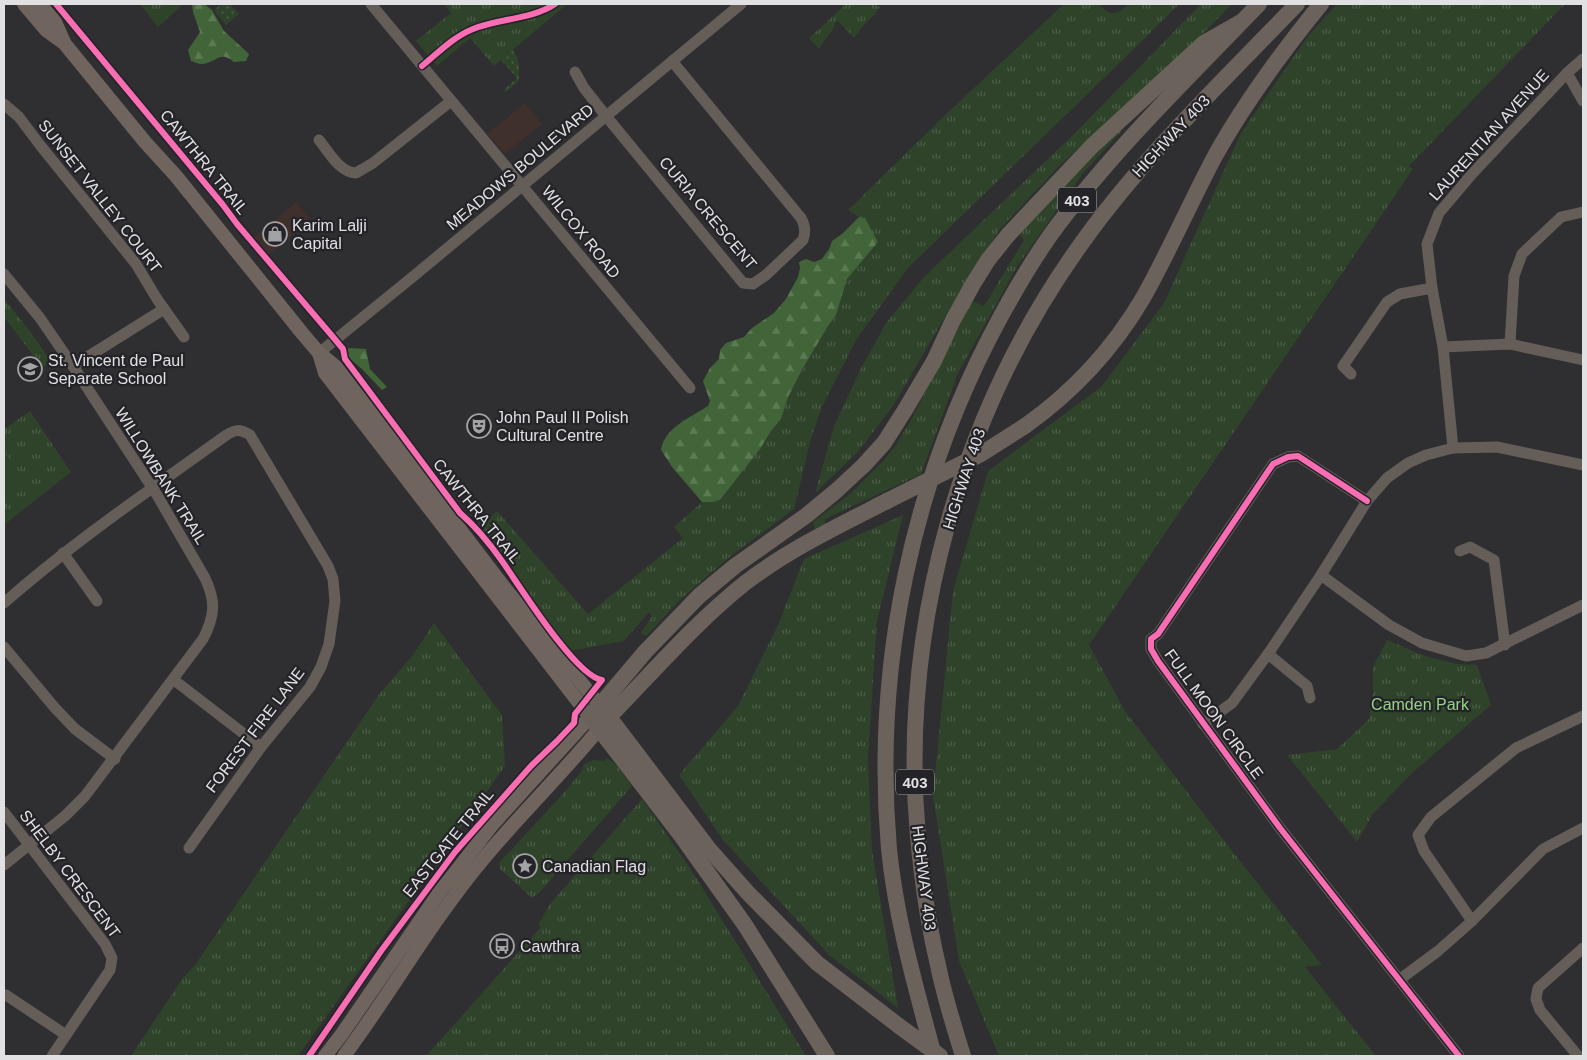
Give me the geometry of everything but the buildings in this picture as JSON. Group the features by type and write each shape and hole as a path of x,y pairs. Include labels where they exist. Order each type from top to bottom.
{"highway":[{"name":"HIGHWAY 403","path":"934,1056 906,948 895,892 890,852 886,770 887,703 896,627 910,552 940,449 974,368 1013,294 1055,229 1108,163 1259,4"},
{"name":"HIGHWAY 403","path":"963,1056 938,968 929,922 918,836 915,770 917,705 924,637 939,559 958,492 980,429 1004,376 1040,307 1082,242 1104,212 1161,146 1297,4"},
{"path":"600,717 720,604 746,583 804,544 981,454 1025,426 1052,406 1074,386 1097,362 1128,322 1157,273 1215,157 1231,130 1270,70 1322,4"},
{"path":"600,717 645,652 699,596 735,566 829,497 864,465 884,443 934,361 953,320 973,284 1008,234 1092,146 1204,43 1242,22"},
{"path":"600,717 657,793 748,893 817,963 940,1056"},
{"path":"657,793 680,834 745,925 827,1056"}],"main road":[{"path":"24,4 46,30 64,43 145,142 176,176 319,353 336,366 508,591 600,717"},
{"path":"40,4 55,22 64,43"},
{"path":"325,1056 440,893 492,825 600,717"},
{"path":"344,1056 420,944 483,859 600,717"}],"street":[{"name":"WILCOX ROAD","path":"371,4 690,388"},
{"name":"MEADOWS BOULEVARD","path":"319,353 741,4"},
{"name":"LAURENTIAN AVENUE","path":"1453,448 1443,347 1432,288 1427,244 1439,213 1472,174 1567,73 1583,59"},
{"name":"CURIA CRESCENT","path":"575,72 584,88 606,116 743,283 753,284 766,276 803,240 805,230 802,219 672,61"},
{"path":"1567,73 1583,101"},
{"path":"319,140 340,167 346,171 356,173 373,163 451,101"},
{"name":"SUNSET VALLEY COURT","path":"4,104 19,117 136,264 184,337"},
{"path":"1510,344 1514,276 1522,254 1561,217 1583,212"},
{"name":"WILLOWBANK TRAIL","path":"4,274 40,318 73,366 152,489 211,589 213,615 210,626 204,639 174,680"},
{"path":"1351,374 1343,366 1387,302 1400,294 1432,288"},
{"path":"73,366 164,308"},
{"path":"1443,347 1510,344 1583,360"},
{"name":"FOREST FIRE LANE","path":"152,489 224,436 233,431 241,430 250,436 257,446 328,566 333,579 335,601 329,644 321,667 310,687 262,747 189,848"},
{"path":"1203,724 1232,703 1268,654 1321,575 1367,501 1387,478 1408,463 1426,455 1453,448 1497,447 1583,465"},
{"name":"FULL MOON CIRCLE","path":"1367,501 1298,456 1288,457 1273,464 1158,634 1151,639 1151,649 1203,724 1280,828 1459,1056"},
{"path":"4,603 63,553 152,489"},
{"path":"1460,551 1470,546 1494,560 1505,645"},
{"path":"63,553 97,601"},
{"path":"1321,575 1389,625 1422,643 1466,656 1486,653 1505,645 1583,606"},
{"path":"4,647 75,729 114,758"},
{"path":"1268,654 1307,686 1310,698"},
{"path":"4,865 76,806 174,680 262,747"},
{"path":"1472,921 1424,851 1418,835 1431,817 1516,748 1583,716"},
{"name":"SHELBY CRESCENT","path":"4,812 105,944 112,958 110,970 52,1056"},
{"path":"1399,980 1438,951 1472,921 1543,849 1583,828"},
{"path":"1578,1056 1540,1010 1536,999 1538,988 1583,948"},
{"path":"6,995 66,1036"}],"shaded area":[{"path":"525,103 542,124 505,154 487,134"},
{"name":"Karim Lalji Capital","path":"296,202 310,219 267,256 251,240"}],"green space":[{"path":"140,4 183,4 158,27"},
{"path":"192,4 204,4 212,10 224,31 249,54 246,61 234,62 222,57 202,64 191,61 188,50 200,32"},
{"path":"221,4 230,4 239,14 226,25 214,10"},
{"path":"444,4 567,4 494,66 470,38 437,66 416,41 451,13"},
{"path":"842,4 874,4 880,7 854,38 838,21 834,24 835,26 819,49 809,38 844,6"},
{"path":"1064,4 1099,4 1110,13 1114,13 1129,4 1179,4 908,268 856,340 822,407 811,439 794,509 727,559 682,598 646,636 641,633 652,616 649,612 624,641 569,651 480,528 479,522 482,518 488,519 497,511 588,614 683,538 674,527 702,502 720,500 781,419 788,397 803,368 836,315 847,279 878,242 865,219 848,210 945,115"},
{"path":"1201,4 1232,4 1184,53 1058,167 1000,229 963,286 893,406 857,453 815,493 834,426 861,368 886,323 924,277 1072,136"},
{"path":"1337,4 1565,4 1409,166 1413,169 1089,645 1125,711 1322,965 1305,967 1376,1056 999,1056 959,961 933,796 953,591 988,471 1102,386 1164,303 1241,133 1308,36"},
{"path":"513,48 519,63 519,81 506,92 504,90 517,78 500,59"},
{"path":"1118,130 1122,131 1084,172 1018,265 958,373 921,474 825,519 825,526 815,531 813,522 850,494 896,445 910,422 972,301 984,306 1024,240 1019,232"},
{"path":"859,217 865,218 878,242 847,279 836,315 803,368 788,397 781,419 720,500 702,502 672,467 661,450 663,442 667,435 679,424 708,406 710,401 703,381 710,368 719,359 720,350 726,343 744,337 752,328 774,313 786,299 798,277 799,262 806,259 814,262 822,259 832,241"},
{"path":"4,299 30,331 52,363 42,367 37,366 35,358 4,317"},
{"path":"349,348 366,349 370,369 387,387 382,390 344,354"},
{"path":"30,411 71,472 4,525 4,429"},
{"path":"4,452 28,484 4,503"},
{"path":"903,515 877,621 868,758 872,850 898,1008 829,955 723,840 679,775 738,706 778,625 804,559"},
{"path":"434,623 502,715 505,766 298,1056 131,1056 380,693 413,655"},
{"name":"Camden Park","path":"1387,640 1425,656 1457,664 1477,665 1491,705 1411,774 1372,815 1357,842 1287,755 1337,749 1369,719 1373,692 1373,667"},
{"path":"1420,676 1431,681 1419,706 1407,701"},
{"path":"1435,683 1446,689 1434,714 1422,708"},
{"path":"607,758 616,765 632,786 539,893 532,898 500,869 499,863 560,797 581,772 584,764 593,760 605,761"},
{"path":"642,799 692,871 806,1056 426,1056 541,927 538,925 550,904"}],"cycle path":[{"name":"CAWTHRA TRAIL","path":"56,4 237,224 343,349 345,359 460,513 493,548 563,647 578,664 591,675 602,680 575,714 574,723 531,766 455,852 381,951 309,1056"},
{"path":"422,66 466,32 483,25 536,13 555,4"},
{"path":"1367,501 1298,456 1288,457 1273,464 1158,634 1151,639 1151,649 1280,828 1459,1056"}],"place":[{"name":"Karim Lalji Capital","path":"275,234"},
{"name":"St. Vincent de Paul Separate School","path":"30,369"},
{"name":"John Paul II Polish Cultural Centre","path":"479,426"},
{"name":"Canadian Flag","path":"525,866"},
{"name":"Cawthra","path":"502,946"}]}
